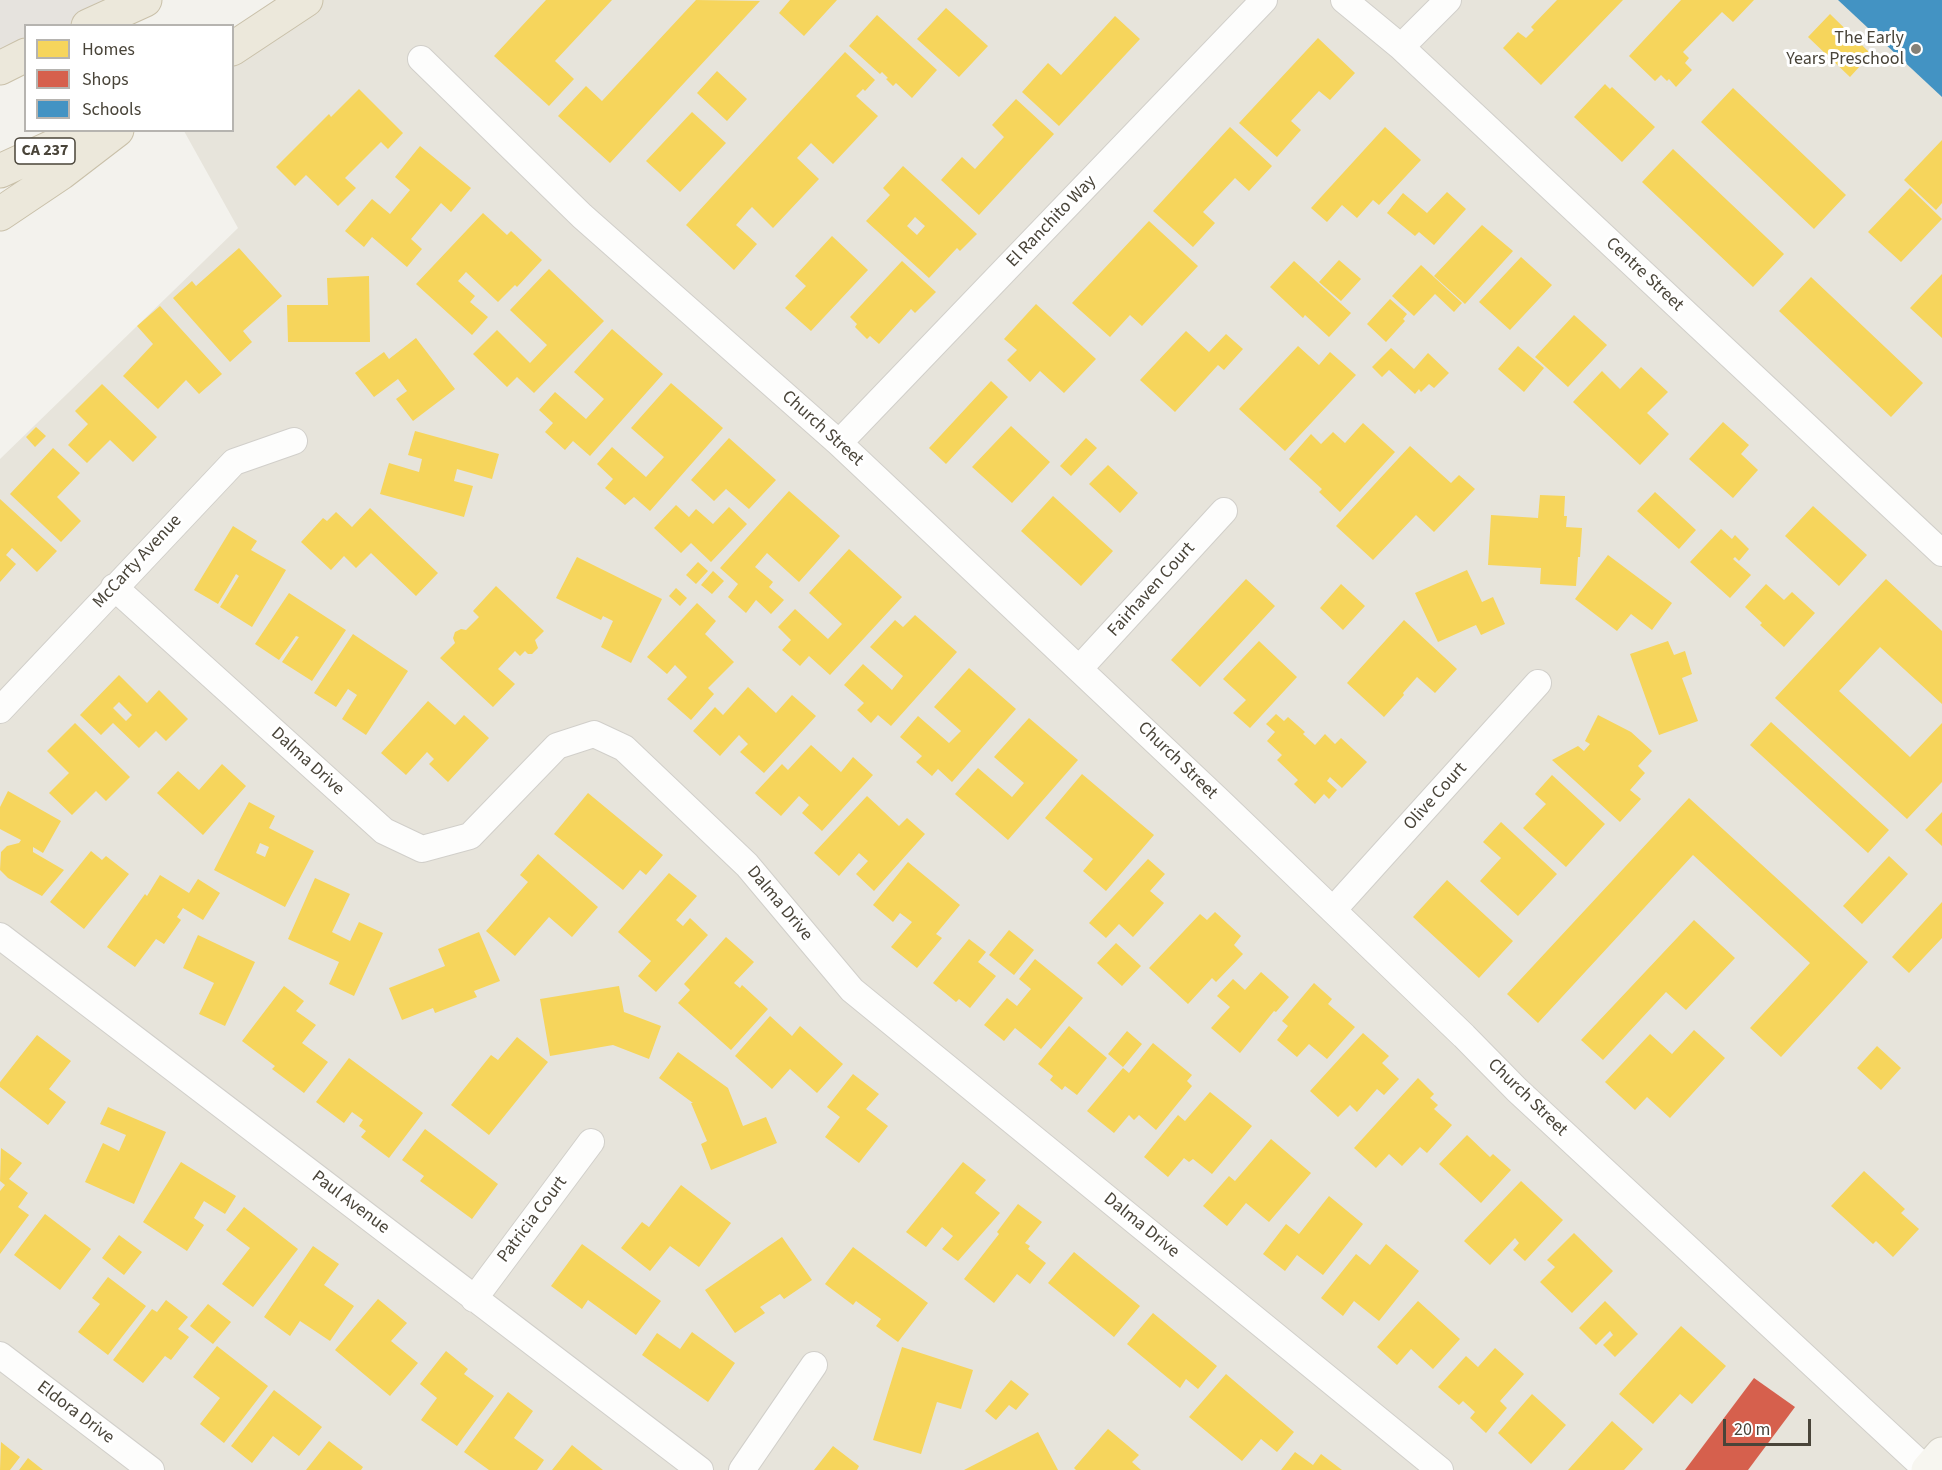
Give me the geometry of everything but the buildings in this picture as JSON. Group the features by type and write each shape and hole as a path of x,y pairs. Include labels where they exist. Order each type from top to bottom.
{"highway":[{"path":"92,24 145,0"},
{"path":"234,48 306,0"},
{"path":"0,68 24,56"},
{"name":"CA 237","path":"0,171 85,132"},
{"path":"0,214 61,174 114,132"}],"street":[{"name":"El Ranchito Way","path":"839,443 1264,0"},
{"name":"Centre Street","path":"1344,0 1401,47 1942,553"},
{"path":"1401,47 1448,0"},
{"name":"Church Street","path":"421,59 581,215 839,443 1333,910 1518,1090 1928,1470"},
{"name":"McCarty Avenue","path":"0,710 234,462 294,441"},
{"name":"Fairhaven Court","path":"1079,669 1224,511"},
{"name":"Dalma Drive","path":"114,587 384,831 422,849 470,836 557,746 594,735 624,748 747,865 852,990 1440,1470"},
{"name":"Olive Court","path":"1333,910 1538,683"},
{"name":"Paul Avenue","path":"0,936 700,1470"},
{"name":"Patricia Court","path":"474,1299 591,1142"},
{"name":"Eldora Drive","path":"0,1355 150,1470"},
{"path":"742,1470 814,1365"},
{"path":"1928,1470 1942,1454"}],"shaded area":[{"path":"0,0 145,0 90,24 24,24 24,56 0,68"},
{"path":"306,0 1843,0 1942,90 1942,1470 0,1470 0,459 238,228 185,132 234,132 234,48"}],"place":[{"name":"The Early Years Preschool","path":"1916,49"}]}
